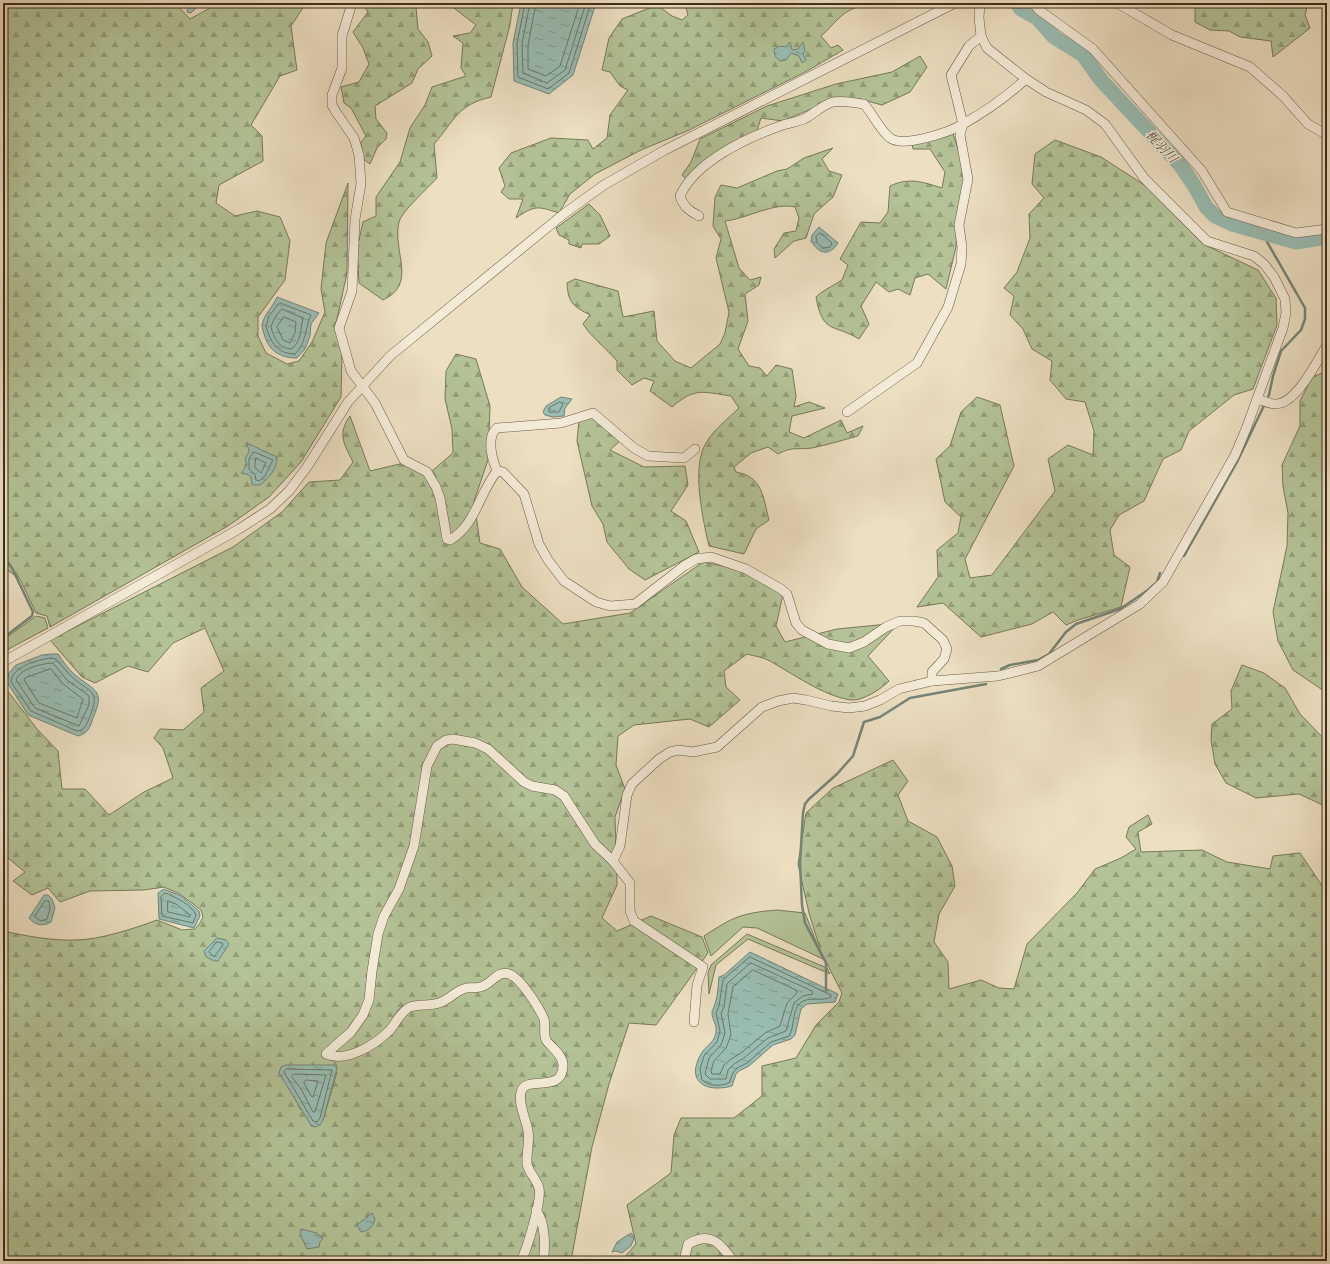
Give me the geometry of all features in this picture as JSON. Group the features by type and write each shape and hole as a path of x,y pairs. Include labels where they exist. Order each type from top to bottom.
{"street":[{"path":"352,3 342,36 342,68 332,95 332,105 354,138 359,155 361,184 355,219 352,291 339,328 351,371 375,403 404,460 427,472 440,498 446,539 450,540 455,538 465,528 497,471"},
{"path":"3,662 239,529 270,509 289,491 307,467 348,402 390,356 565,214 604,185 665,150 955,3"},
{"path":"613,861 620,846 627,795 632,784 670,752 679,750 694,752 717,747 752,714 762,707 778,701 793,698 849,708 865,706 880,700 899,689 932,681 998,676 1038,666 1140,604 1163,582 1177,560 1235,455 1262,401 1286,313 1285,299 1274,277 1254,256 1207,241 1194,230 1144,178 1115,136 1096,116 1046,92 1026,80 988,48 981,36 980,3"},
{"path":"1033,3 1039,10 1093,49 1202,171 1227,212 1296,233 1327,229"},
{"path":"1116,3 1172,35 1250,67 1283,96 1308,124 1327,135"},
{"path":"847,412 917,363 948,307 961,264 962,247 959,225 968,179 960,135 963,124 951,75 969,46 981,36"},
{"path":"699,216 686,209 681,202 680,196 690,178 709,162 731,148 773,129 804,119 832,102 842,101 864,104 890,138 897,141 918,140 963,124 1012,92 1026,80"},
{"path":"1262,401 1275,404 1284,402 1290,398 1298,390 1327,345"},
{"path":"497,471 492,460 491,437 493,431 497,428 561,423 593,413 634,448 648,456 684,458 695,449"},
{"path":"497,471 503,472 524,494 539,544 548,560 564,581 596,602 610,606 635,604 684,566 696,559 711,558 746,569 781,589 787,594 796,623 802,630 828,644 849,648 864,642 886,627 900,621 924,623 943,640 947,649 944,659 932,672 932,681"},
{"path":"521,1261 526,1251 536,1210 539,1188 528,1165 528,1132 520,1098 521,1092 523,1087 528,1084 548,1083 555,1080 560,1075 563,1065 562,1059 547,1040 544,1020 521,982 508,974 502,974 495,977 485,986 458,991 440,1003 410,1007 404,1011 390,1030 378,1040 352,1054 333,1058 326,1054 351,1032 363,1015 367,1005 378,934 384,916 399,889 414,846 427,766 437,746 446,740 453,738 476,743 488,749 524,782 532,786 555,790 564,796 595,844 613,861 630,883 630,911 634,921 702,967 697,985 694,1022"},
{"path":"536,1210 541,1216 545,1252 543,1261"},
{"path":"687,1261 685,1256 688,1244 698,1238 714,1240 723,1247 733,1261"}],"green space":[{"path":"3,3 175,3 190,19 210,8 209,3 306,3 291,26 297,70 280,76 251,125 262,136 263,161 219,185 216,203 235,216 257,211 280,217 290,241 285,280 258,317 258,336 266,353 287,364 299,361 312,342 325,312 321,289 326,243 348,183 347,273 335,328 342,353 341,397 301,462 269,497 228,526 50,627 47,616 36,613 20,579 3,567"},
{"path":"362,3 420,3 416,7 418,29 428,42 432,56 418,69 412,83 375,106 376,119 387,133 386,139 377,148 370,164 362,158 361,142 366,136 351,108 344,103 341,87 359,82 369,64 363,48 353,32 368,12"},
{"path":"451,3 513,3 510,25 491,97 471,104 464,109 452,121 434,144 437,178 410,206 399,222 398,244 402,266 402,276 399,285 393,293 383,300 359,283 357,249 363,222 376,216 376,197 400,162 410,128 425,105 432,87 466,76 461,68 463,43 453,36 470,33 476,25 450,5"},
{"path":"685,3 912,3 882,4 850,10 821,36 831,48 838,45 843,50 807,71 687,131 641,150 595,174 570,194 559,213 536,208 516,218 523,199 509,199 501,192 505,186 499,168 511,153 551,138 588,140 593,149 607,138 610,115 628,90 620,86 610,72 602,70 609,38 622,19 657,5 672,16 682,20 688,15"},
{"path":"1195,3 1308,3 1305,15 1310,28 1273,57 1271,41 1240,37 1229,31 1210,30 1195,22"},
{"path":"920,56 927,67 910,92 882,105 860,99 837,98 783,121 761,118 756,134 686,179 682,175 691,162 700,139 767,106 836,84 892,72"},
{"path":"953,134 962,161 964,179 957,224 956,247 946,289 928,274 915,278 910,295 898,289 889,292 876,282 861,306 869,324 859,339 830,326 822,317 816,297 842,280 848,265 840,259 861,222 880,223 888,212 890,186 897,183 916,181 942,188 945,172 930,149 913,149 912,144"},
{"path":"1055,140 1101,157 1146,186 1203,244 1258,270 1276,298 1277,325 1253,389 1234,395 1189,431 1181,450 1163,459 1144,501 1119,515 1110,530 1114,555 1130,567 1121,607 1066,625 1053,612 1032,624 981,637 943,603 917,607 938,577 937,550 958,533 961,517 945,502 936,459 950,446 961,412 977,397 1000,405 1014,466 965,559 970,578 992,575 1055,491 1048,459 1068,445 1093,455 1094,431 1085,402 1066,399 1050,380 1052,361 1032,349 1023,329 1010,315 1014,296 1004,288 1017,272 1030,238 1029,214 1044,198 1032,184 1035,154"},
{"path":"833,148 822,159 829,171 842,175 833,197 814,214 806,238 794,241 775,258 774,249 784,233 796,231 799,218 795,207 778,207 725,221 739,268 750,280 761,277 759,285 745,294 748,321 738,349 749,366 760,368 767,376 776,365 792,369 796,396 794,407 809,402 825,408 792,416 789,432 804,438 841,420 847,433 863,426 858,436 812,448 791,449 778,454 768,447 751,453 734,467 736,472 752,478 757,483 763,496 769,520 756,529 744,554 709,546 701,508 699,466 706,443 721,424 739,408 731,396 706,392 700,392 687,396 672,407 650,391 654,381 644,378 632,385 617,370 617,361 583,324 590,315 572,303 570,300 567,283 575,279 618,291 623,317 654,311 657,341 675,361 691,368 720,344 725,333 729,312 716,258 721,239 713,226 715,197 721,185 737,188 777,171 787,169 804,158"},
{"path":"589,204 600,215 610,236 599,244 582,244 581,248 569,244 569,240 559,235 556,228"},
{"path":"456,354 476,359 490,406 488,460 474,501 480,543 500,549 522,587 563,624 630,613 703,562 737,569 783,594 776,626 785,642 837,629 899,623 868,656 889,681 877,691 861,699 851,700 840,698 819,689 768,660 747,654 724,671 726,687 740,700 709,727 690,719 634,725 618,736 616,765 625,789 615,817 617,885 602,918 617,931 651,916 702,937 708,953 656,1025 629,1023 609,1084 592,1147 571,1261 3,1261 3,931 49,939 85,939 117,933 157,920 182,930 195,929 203,917 201,910 180,894 164,887 144,890 90,891 60,902 48,888 32,895 13,881 25,872 3,854 3,685 37,729 58,751 62,789 85,789 109,815 144,792 173,778 163,748 154,738 160,729 183,730 204,712 201,688 224,671 205,628 173,643 148,672 128,666 95,683 82,677 50,640 233,547 282,512 309,482 340,480 353,462 343,439 344,428 350,416 370,471 404,463 432,471 453,453 452,429 445,399 446,371","holes":["337,1072 323,1120 300,1109 293,1093 282,1078"]},
{"path":"1325,372 1327,373 1327,693 1293,670 1278,641 1273,612 1287,546 1288,513 1283,486 1282,465 1300,426 1300,401 1312,377"},
{"path":"596,416 621,440 610,450 644,467 685,466 688,485 671,511 686,521 699,552 645,580 629,569 607,542 603,524 592,506 577,441 579,421"},
{"path":"36,616 45,618 48,628 3,652 3,640"},
{"path":"1242,665 1264,673 1285,688 1300,714 1327,742 1327,807 1299,794 1256,798 1226,783 1215,764 1211,740 1212,724 1232,709 1231,691"},
{"path":"893,760 908,781 898,795 908,821 937,837 952,866 955,886 939,914 934,942 948,962 949,989 981,980 999,988 1014,989 1027,944 1077,893 1095,869 1121,858 1136,849 1126,837 1129,827 1148,815 1152,824 1138,832 1141,852 1202,850 1227,862 1270,869 1273,856 1300,853 1327,893 1327,1261 621,1261 636,1244 627,1205 671,1173 674,1135 681,1118 734,1118 762,1096 762,1066 796,1058 816,1025 839,1002 842,993 821,952 809,913 798,864 806,813 833,788"},
{"path":"777,910 805,913 823,959 757,928 743,927 711,956 704,936 730,920 738,917"},
{"path":"747,934 827,968 830,974 748,939 716,965 709,994 708,973 711,965"}],"water":[{"path":"181,3 204,3 201,7 197,7 191,13 187,12 188,7 184,8"},
{"path":"521,3 596,3 573,75 549,94 514,81 513,43"},
{"path":"790,42 792,50 798,49 803,42 805,51 803,55 806,60 802,63 799,56 791,53 786,60 780,61 775,56 774,49 780,46 785,47"},
{"path":"819,227 838,243 828,252 817,249 811,241 812,235"},
{"path":"277,297 319,313 311,324 310,336 305,349 297,358 280,355 272,349 266,340 262,326 263,321"},
{"path":"561,397 572,399 565,408 564,416 553,417 545,415 543,412 546,406"},
{"path":"247,443 277,457 276,465 272,473 260,485 252,485 251,477 247,474 241,473 247,465 245,459 249,451"},
{"path":"58,654 72,672 92,688 98,696 97,708 90,727 86,732 78,736 28,715 7,682 8,674 16,665 42,655"},
{"path":"164,889 181,896 199,911 200,916 194,928 159,919 158,893"},
{"path":"44,895 48,895 52,899 55,908 51,922 39,924 29,918"},
{"path":"217,938 226,940 229,944 218,961 214,961 206,957 204,951"},
{"path":"750,952 838,994 835,1002 807,1004 801,1009 795,1035 791,1039 773,1045 749,1066 739,1071 736,1074 732,1086 714,1088 707,1086 701,1083 695,1072 701,1054 713,1041 716,1035 716,1026 712,1011 717,998 719,977 724,975"},
{"path":"285,1065 334,1065 337,1068 323,1120 320,1125 315,1127 311,1125 279,1073 281,1067"},
{"path":"372,1213 375,1219 373,1225 369,1229 361,1232 357,1225"},
{"path":"301,1229 317,1233 323,1238 319,1247 307,1249 300,1234"},
{"path":"631,1233 634,1238 631,1246 622,1253 616,1251 612,1252 617,1242"}],"waterway":[{"name":"梶羽川","path":"1017,3 1021,9 1037,18 1054,37 1083,55 1101,80 1181,166 1194,185 1206,207 1215,216 1232,224 1296,242 1327,237"},
{"path":"1184,556 1237,462 1269,395 1281,351 1301,330 1305,319 1305,308 1266,240 1267,235"},
{"path":"3,556 12,568 33,612 32,616 3,638"},
{"path":"1001,669 1010,665 1038,660 1049,654 1066,632 1076,624 1120,609 1157,582 1160,573"},
{"path":"826,990 826,963 805,923 802,905 800,863 803,813 805,804 837,774 853,756 864,722 880,717 910,698 986,684"}]}
